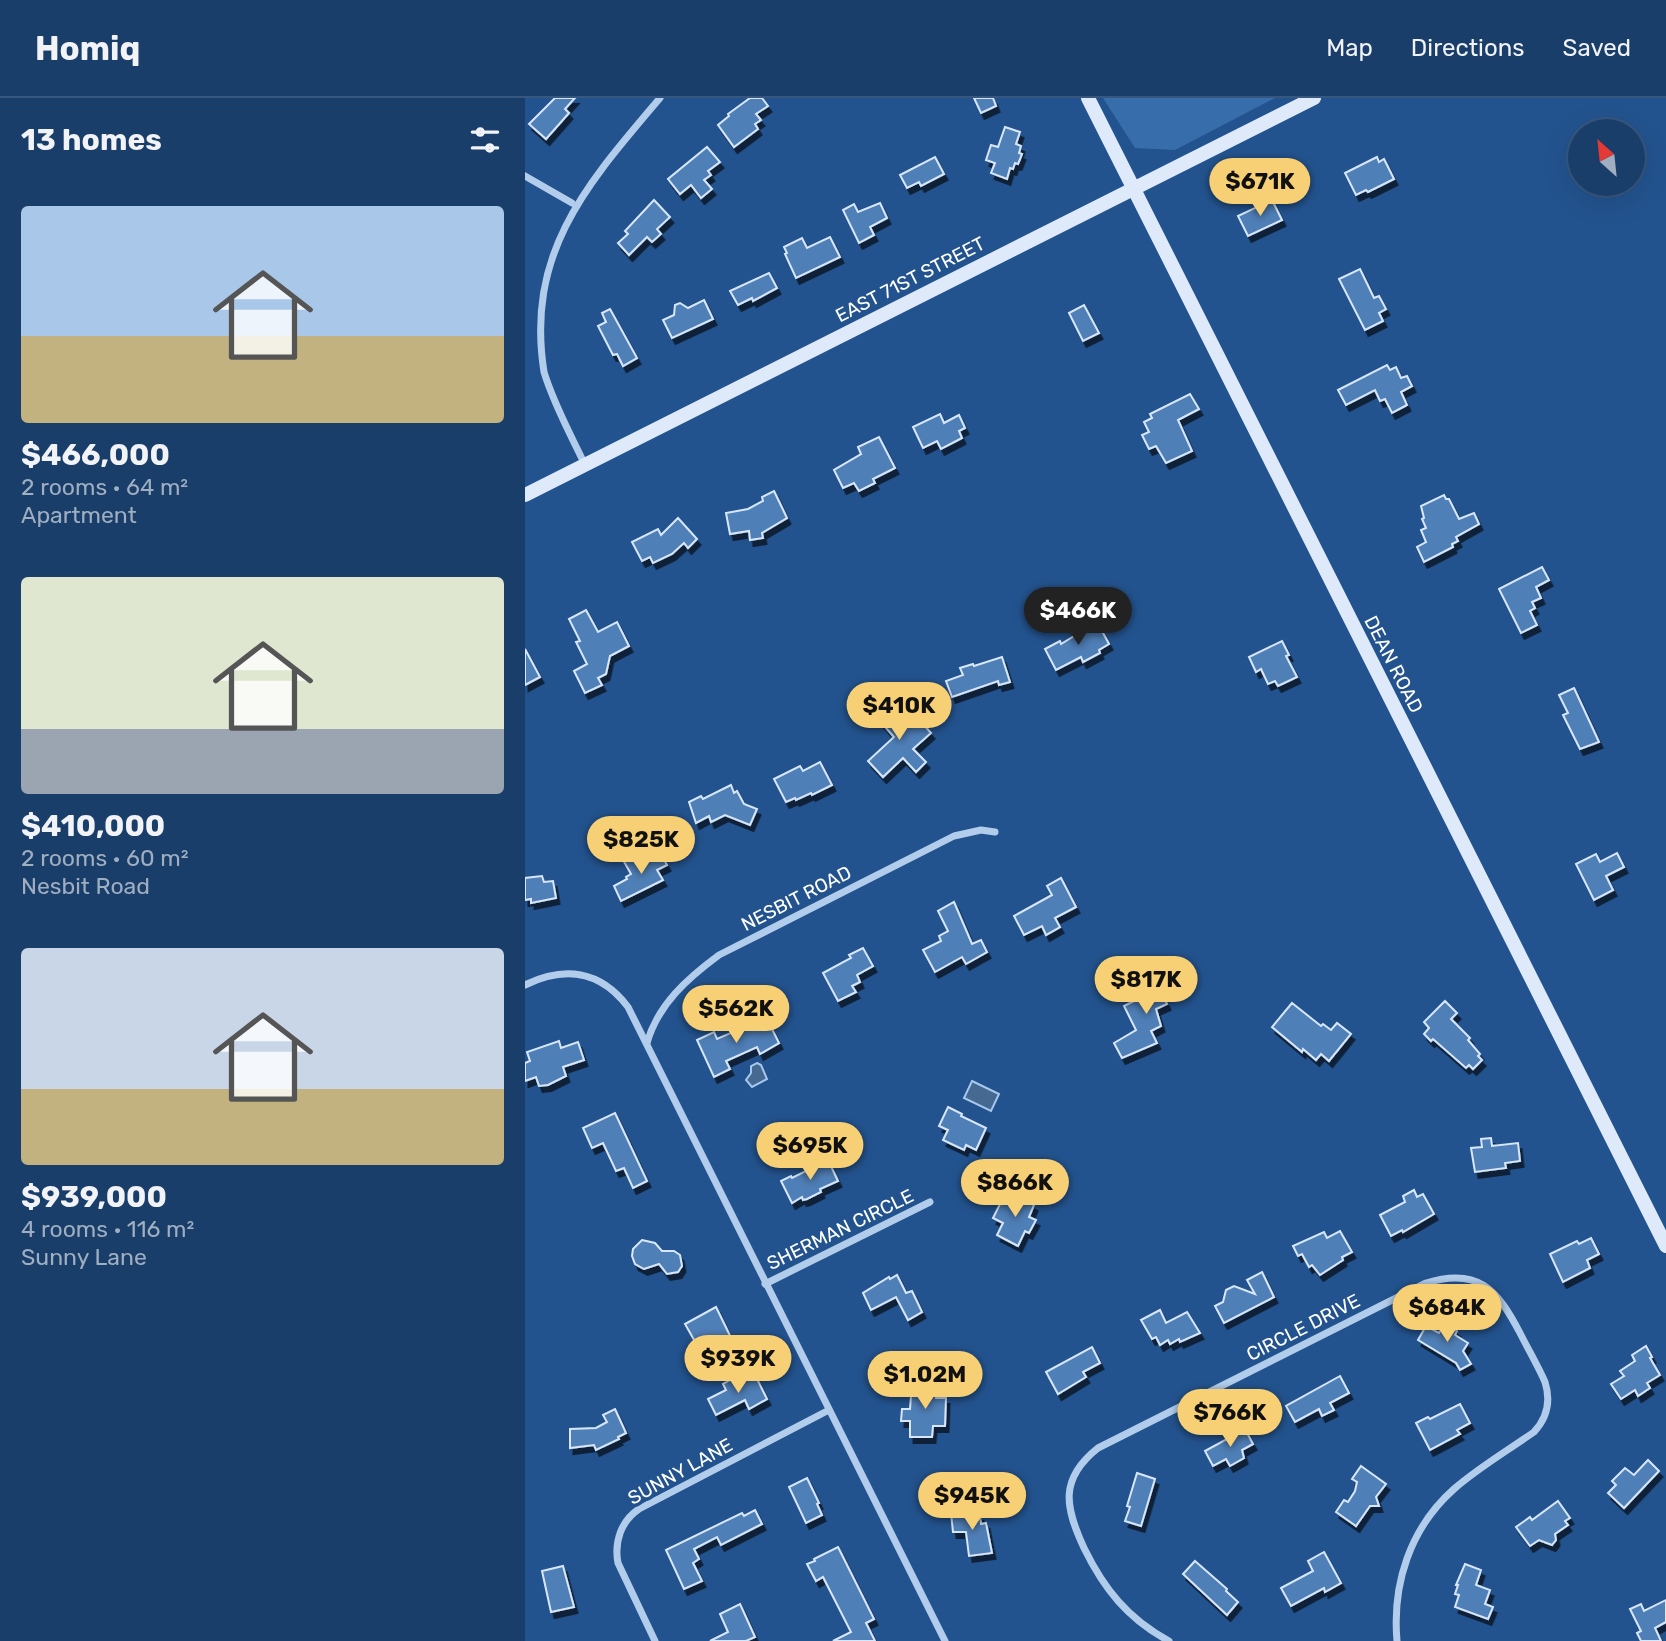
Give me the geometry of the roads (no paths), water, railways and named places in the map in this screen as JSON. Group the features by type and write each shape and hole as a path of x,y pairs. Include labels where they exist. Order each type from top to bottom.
{"street":[{"path":"585,466 548,383 537,335 537,299 545,257 559,224 572,203 660,98"},
{"name":"DEAN ROAD","path":"1088,98 1666,1246"},
{"name":"EAST 71ST STREET","path":"525,495 1314,98"},
{"path":"525,176 572,203"},
{"name":"NESBIT ROAD","path":"646,1044 653,1026 673,995 694,973 719,954 957,834 981,830 995,832"},
{"path":"525,985 551,974 582,975 605,985 631,1012 945,1641"},
{"name":"SHERMAN CIRCLE","path":"765,1284 930,1202"},
{"name":"CIRCLE DRIVE","path":"1169,1641 1131,1616 1113,1598 1099,1578 1071,1517 1068,1502 1072,1480 1081,1463 1098,1448 1426,1283 1449,1277 1479,1282 1502,1301 1545,1382 1548,1405 1534,1432 1455,1488 1420,1529 1406,1559 1399,1585 1395,1640"},
{"name":"SUNNY LANE","path":"655,1641 618,1563 618,1539 629,1517 639,1508 829,1410"}]}
